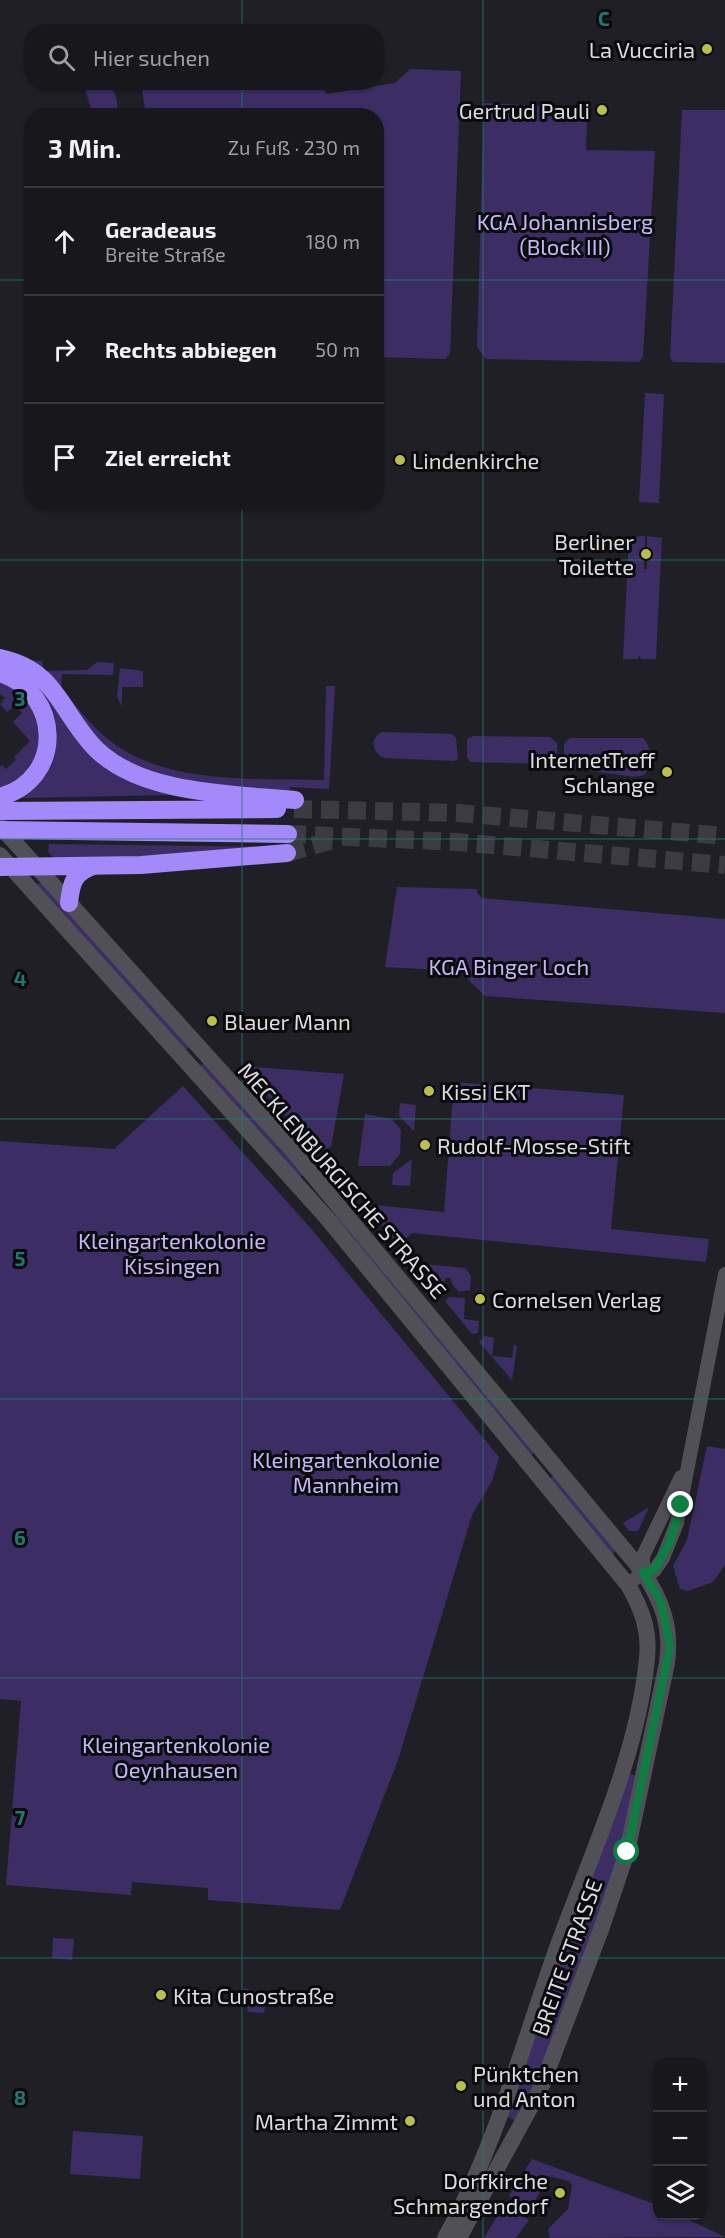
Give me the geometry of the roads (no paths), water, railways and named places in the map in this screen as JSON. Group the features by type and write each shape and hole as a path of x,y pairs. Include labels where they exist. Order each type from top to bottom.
{"highway":[{"path":"0,658 22,664 39,675 56,691 97,750 134,772 179,787 294,805 0,811"},
{"path":"0,673 16,678 28,687 41,706 48,729 47,748 36,773 5,796"},
{"path":"0,828 288,834"},
{"path":"3,863 30,859 97,866 184,862 287,853"},
{"path":"69,903 74,878 85,869 97,866"}],"main road":[{"name":"MECKLENBURGISCHE STRASSE","path":"0,828 304,1165 643,1572"},
{"name":"MECKLENBURGISCHE STRASSE","path":"3,863 326,1217 628,1585"},
{"name":"BREITE STRASSE","path":"459,2238 541,2088 625,1860 670,1646 661,1602 643,1572"},
{"name":"BREITE STRASSE","path":"445,2238 482,2163 626,1759 644,1680 648,1638 642,1612 628,1585"}],"street":[{"path":"628,1585 643,1572 643,1556 686,1467 725,1274"}],"tunnel":[{"path":"294,809 458,813 725,836"},
{"path":"288,834 457,842 725,865"},
{"path":"287,853 333,840"}],"place":[{"name":"La Vucciria","path":"707,49"},
{"name":"Gertrud Pauli","path":"602,110"},
{"name":"Lindenkirche","path":"400,460"},
{"name":"Berliner Toilette","path":"646,554"},
{"name":"InternetTreff Schlange","path":"667,772"},
{"name":"Blauer Mann","path":"212,1021"},
{"name":"Kissi EKT","path":"429,1091"},
{"name":"Rudolf-Mosse-Stift","path":"425,1145"},
{"name":"Cornelsen Verlag","path":"480,1299"},
{"name":"Kita Cunostraße","path":"161,1995"},
{"name":"Pünktchen und Anton","path":"461,2086"},
{"name":"Martha Zimmt","path":"410,2121"},
{"name":"Dorfkirche Schmargendorf","path":"560,2193"}],"park label":[{"name":"KGA Johannisberg (Block III)","path":"565,234"},
{"name":"KGA Binger Loch","path":"509,966"},
{"name":"Kleingartenkolonie Kissingen","path":"172,1252"},
{"name":"Kleingartenkolonie Mannheim","path":"346,1472"},
{"name":"Kleingartenkolonie Oeynhausen","path":"176,1757"}]}
